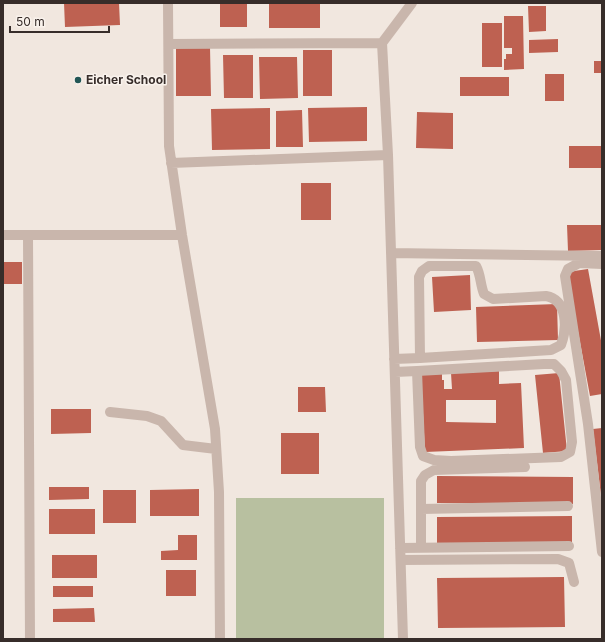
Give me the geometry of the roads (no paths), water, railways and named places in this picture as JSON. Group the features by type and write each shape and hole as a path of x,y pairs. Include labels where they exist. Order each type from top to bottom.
{"street":[{"path":"168,3 168,146 215,429 219,492 220,639"},
{"path":"403,639 388,155 382,43 412,3"},
{"path":"168,44 382,43"},
{"path":"171,163 388,155"},
{"path":"3,235 182,235"},
{"path":"28,235 30,639"},
{"path":"391,253 602,256"},
{"path":"602,264 579,263 568,270 566,276 588,424 602,552"},
{"path":"394,359 420,358 552,350 561,346 565,335 562,305 554,297 546,296 493,299 484,294 481,286 481,274 476,266 429,266 419,277 420,358"},
{"path":"395,372 554,364 561,370 566,380 572,442 570,452 561,457 451,461 434,460 423,456 420,447 417,371"},
{"path":"110,412 147,416 161,421 183,445 216,449"},
{"path":"421,548 421,481 425,475 434,470 525,467"},
{"path":"421,509 568,506"},
{"path":"400,548 569,546"},
{"path":"401,560 558,559 569,563 574,582"}],"place":[{"name":"Eicher School","path":"78,80"}]}
